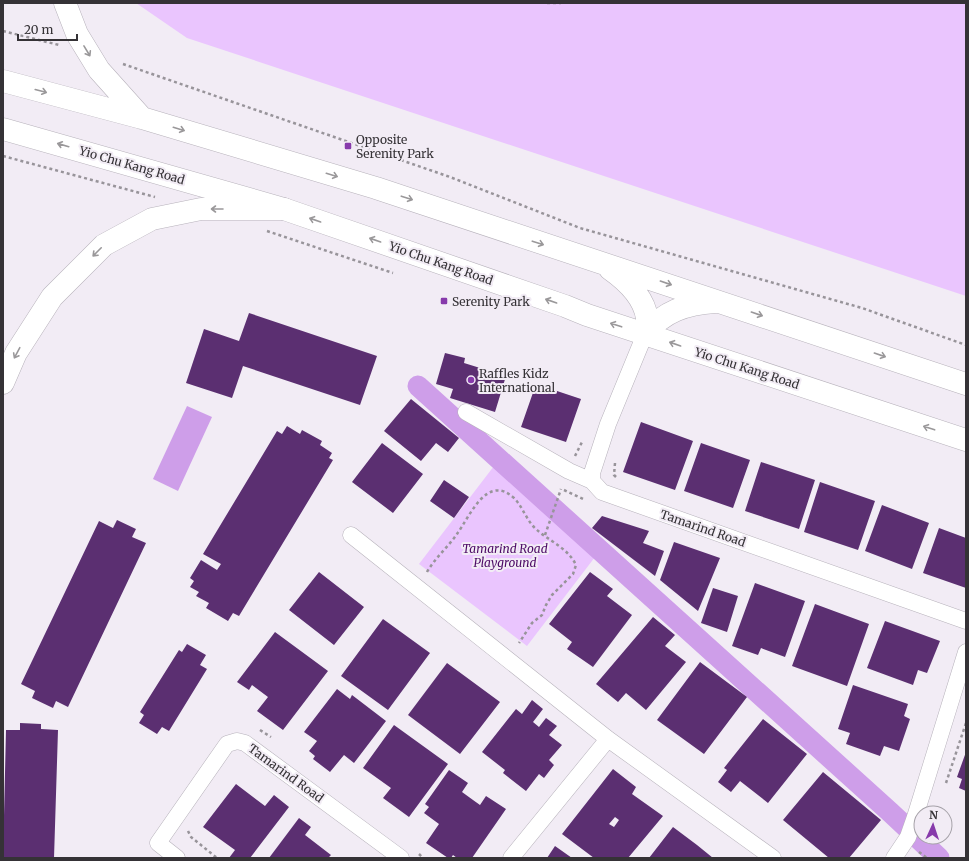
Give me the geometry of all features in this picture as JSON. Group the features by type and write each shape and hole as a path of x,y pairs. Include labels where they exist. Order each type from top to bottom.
{"main road":[{"path":"65,3 77,34 99,70 142,118"},
{"path":"3,81 142,118 376,188 439,208 504,232 597,261 966,384"},
{"name":"Yio Chu Kang Road","path":"3,129 284,209 565,306 587,315 966,440"},
{"path":"3,383 16,353 52,297 104,245 152,220 201,209 284,209"},
{"path":"597,261 629,283 638,296 648,319 645,334"},
{"path":"645,334 656,320 664,315 695,303 720,302"}],"street":[{"path":"592,482 592,473 608,424 645,334"},
{"name":"Tamarind Road","path":"466,412 569,471 592,482 602,492 966,621"},
{"path":"351,535 608,738 773,858"},
{"path":"894,858 908,837 915,817 966,652"},
{"path":"511,858 608,738"},
{"name":"Tamarind Road","path":"177,858 158,843 227,744 237,741 245,743 401,858"}],"path":[{"path":"547,3 561,3"},
{"path":"3,31 88,52"},
{"path":"118,62 450,177 580,228 862,308 966,345"},
{"path":"616,457 614,475 619,480"},
{"path":"545,535 561,489"},
{"path":"427,572 458,534 482,496 492,491 502,492 514,498 527,519 535,528 567,552 576,565 573,574 552,595 542,615 532,623 519,644"},
{"path":"944,787 955,761 966,723"},
{"path":"919,851 927,858"}],"green space":[{"path":"136,3 966,3 966,296 187,38"},
{"name":"Tamarind Road Playground","path":"494,466 595,557 527,646 419,564"}],"shaded area":[{"path":"187,406 212,417 178,491 153,479"}],"building":[{"path":"249,313 377,356 360,405 243,366 232,398 186,383 204,329 239,341"},
{"name":"Raffles Kidz International","path":"445,353 465,358 464,363 506,376 495,412 450,398 453,389 436,384"},
{"path":"536,384 581,399 566,442 521,427"},
{"path":"411,399 459,438 448,452 436,443 421,461 384,431"},
{"path":"641,422 693,441 675,490 623,472"},
{"path":"287,426 300,434 302,430 322,441 320,445 332,453 329,458 333,460 239,616 233,613 228,621 206,608 209,603 196,596 199,592 190,587 194,581 190,578 201,560 217,570 221,564 203,554 277,431 282,434"},
{"path":"382,443 423,474 393,513 352,482"},
{"path":"701,443 750,460 733,508 684,491"},
{"path":"761,462 815,480 799,529 745,511"},
{"path":"444,480 469,497 454,518 430,501"},
{"path":"820,482 875,501 858,550 804,532"},
{"path":"882,505 929,523 912,569 865,551"},
{"path":"602,516 649,531 643,543 664,551 655,576 592,528"},
{"path":"117,520 136,529 132,537 146,543 68,707 56,701 53,708 32,698 35,691 21,684 99,521 113,528"},
{"path":"939,528 966,538 966,588 923,573"},
{"path":"674,542 720,558 698,611 660,580"},
{"path":"319,572 364,607 334,645 289,610"},
{"path":"590,572 613,589 607,596 632,615 593,667 567,649 572,642 549,624"},
{"path":"755,583 805,601 785,657 761,648 758,655 732,646"},
{"path":"713,588 738,596 727,632 701,623"},
{"path":"815,604 869,624 847,686 792,666"},
{"path":"653,617 675,635 665,646 686,662 646,710 626,693 618,702 596,684"},
{"path":"383,619 430,653 388,710 341,676"},
{"path":"885,621 940,641 927,673 918,670 913,685 867,668"},
{"path":"275,632 328,671 283,730 257,711 268,697 252,685 249,690 237,682"},
{"path":"187,644 206,655 200,665 207,669 169,731 162,727 157,734 139,723 144,715 140,712 179,650 182,652"},
{"path":"700,662 747,697 704,754 657,720"},
{"path":"447,663 500,702 460,754 408,715"},
{"path":"853,685 908,704 904,716 910,719 899,751 884,746 880,756 846,744 850,733 838,729"},
{"path":"337,689 350,699 352,695 386,721 354,763 344,755 330,772 313,759 315,756 309,751 317,741 304,732"},
{"path":"532,700 543,709 533,722 539,727 546,718 557,726 549,735 562,745 549,760 554,765 544,778 539,774 526,791 503,773 505,770 482,752 516,709 522,714"},
{"path":"763,719 807,754 768,803 740,781 731,792 718,782 727,770 724,768"},
{"path":"20,723 41,724 41,729 58,730 54,858 3,858 6,730 20,730"},
{"path":"394,725 448,764 409,817 383,798 391,788 363,768"},
{"path":"966,752 966,791 959,788 962,779 957,777"},
{"path":"613,769 636,787 632,794 663,816 628,858 594,858 562,834","holes":["615,817 619,820 614,827 609,824"]},
{"path":"449,770 468,783 462,792 480,805 486,796 506,809 472,858 457,858 453,855 451,858 448,858 426,843 439,824 424,813 429,807 425,804"},
{"path":"823,772 881,820 849,858 829,858 783,820"},
{"path":"236,784 265,806 274,795 289,807 250,858 229,858 235,850 203,827"},
{"path":"299,818 311,827 305,835 331,855 328,858 269,858"},
{"path":"673,827 697,845 713,858 649,858"},
{"path":"555,846 572,858 547,858"}],"waterway":[{"path":"418,386 939,858"}],"place":[{"name":"Opposite Serenity Park","path":"348,146"},
{"name":"Serenity Park","path":"444,301"},
{"name":"Raffles Kidz International","path":"471,380"}]}
